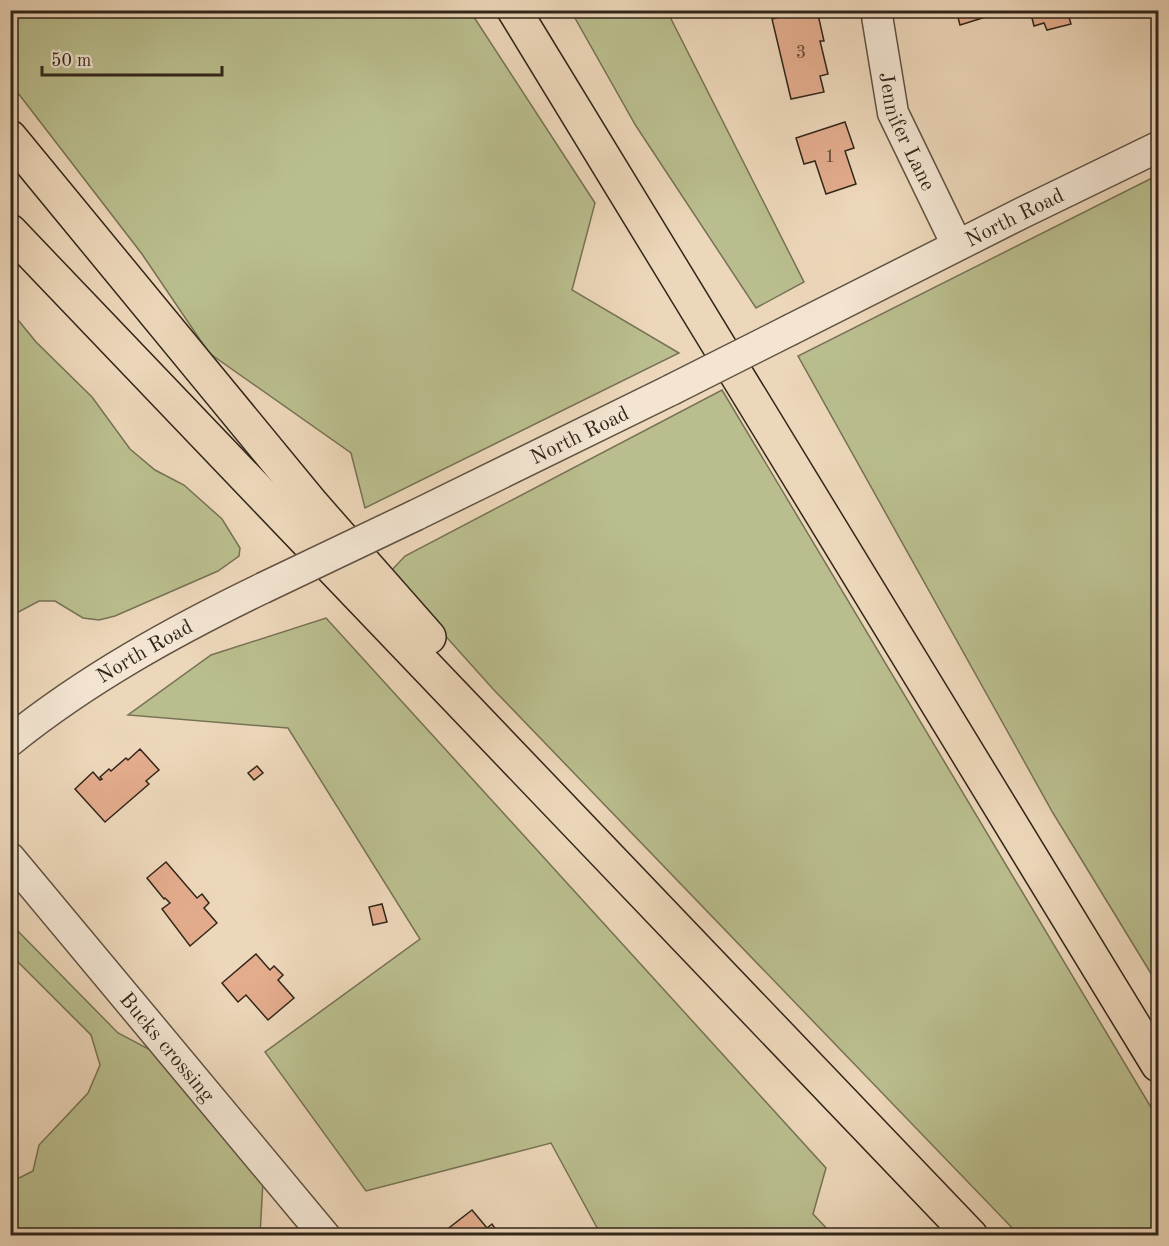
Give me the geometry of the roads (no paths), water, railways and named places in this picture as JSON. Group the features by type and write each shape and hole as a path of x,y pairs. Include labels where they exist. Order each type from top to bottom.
{"highway":[{"path":"514,10 1158,1065"},
{"path":"10,137 312,504 449,661 481,705 514,758"},
{"path":"10,231 971,1236"}],"street":[{"name":"Jennifer Lane","path":"876,10 893,113 957,245"},
{"name":"North Road","path":"10,741 70,697 130,659 207,616 671,390 957,245 1158,147"},
{"name":"Bucks crossing","path":"10,858 325,1236"}]}
